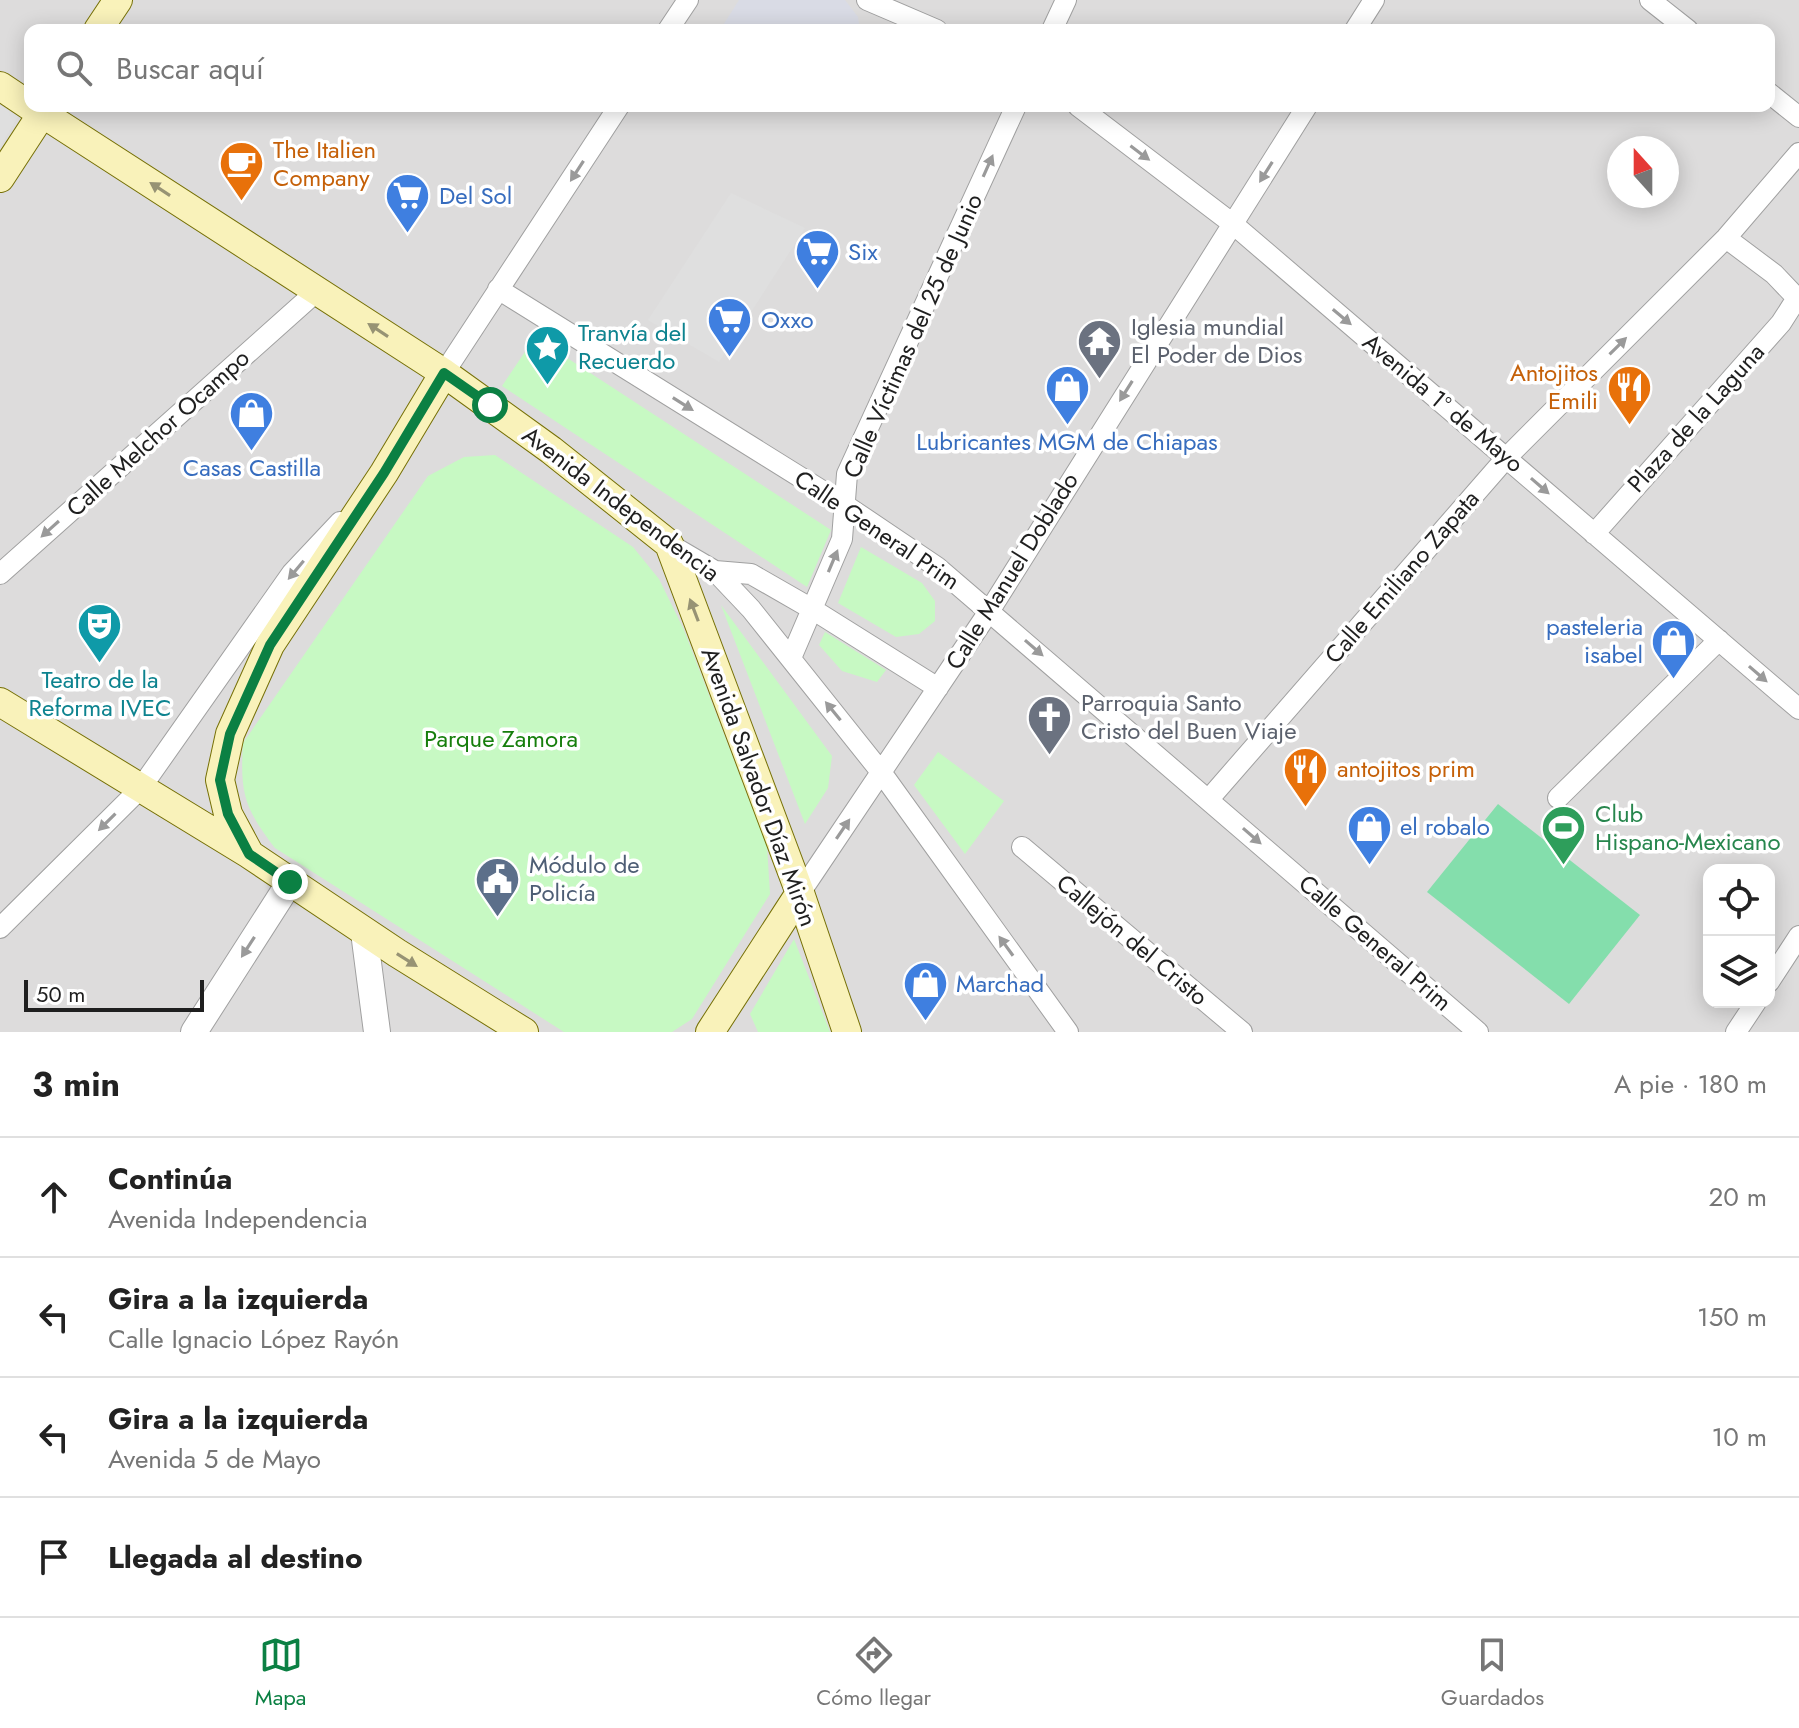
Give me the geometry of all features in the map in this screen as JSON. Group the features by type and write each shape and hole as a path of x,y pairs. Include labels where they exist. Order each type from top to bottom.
{"main road":[{"path":"102,24 118,0"},
{"name":"Avenida Independencia","path":"0,86 24,100"},
{"path":"0,178 35,112"},
{"name":"Avenida Independencia","path":"43,112 444,373 551,450 669,544"},
{"path":"249,854 228,814 220,780 230,734 270,645 384,473 444,373"},
{"name":"Avenida Salvador Díaz Mirón","path":"669,544 800,893 847,1032"},
{"path":"0,702 249,854 364,932 524,1032"},
{"name":"Calle Manuel Doblado","path":"710,1032 800,893"}],"street":[{"path":"672,24 688,0"},
{"path":"867,0 923,24"},
{"path":"1055,24 1066,0"},
{"path":"1359,24 1374,0"},
{"path":"1650,0 1680,24"},
{"path":"1775,98 1799,117"},
{"path":"444,373 615,112"},
{"name":"Calle Víctimas del 25 de Junio","path":"791,658 842,539 847,474 1013,112"},
{"name":"Avenida 1º de Mayo","path":"1086,112 1233,224 1799,709"},
{"name":"Calle Manuel Doblado","path":"800,893 990,610 1303,112"},
{"name":"Calle Emiliano Zapata","path":"1209,799 1507,457 1726,238 1799,153"},
{"name":"Plaza de la Laguna","path":"1594,534 1781,323 1797,298 1774,274 1726,238"},
{"name":"Calle General Prim","path":"498,289 845,505 937,567 1478,1032"},
{"name":"Calle Melchor Ocampo","path":"0,574 317,291"},
{"path":"0,928 140,789 292,573 369,493"},
{"name":"Avenida Independencia","path":"669,544 715,571 751,609 881,772 1068,1032"},
{"path":"715,571 751,574 938,688"},
{"path":"1558,798 1719,640"},
{"name":"Callejón del Cristo","path":"1022,847 1242,1032"},
{"path":"194,1032 290,882"},
{"path":"364,932 377,1032"},
{"path":"1775,973 1799,936"},
{"path":"1736,1032 1752,1008"}],"shaded area":[{"path":"0,0 1799,0 1799,1032 0,1032"},
{"path":"739,0 845,0 858,17 859,24 724,24"},
{"path":"0,105 18,116 0,147"},
{"path":"731,193 805,228 719,362 648,320"}],"green space":[{"path":"535,337 831,530 807,587 502,386"},
{"name":"Parque Zamora","path":"495,455 633,547 659,579 684,630 767,846 770,894 692,1019 672,1032 564,1032 275,848 256,821 246,799 242,775 243,743 428,476 464,457"},
{"path":"861,547 922,583 935,601 935,621 919,634 896,637 838,603"},
{"path":"721,605 832,756 828,788 805,824"},
{"path":"825,632 886,670 877,682 842,671 819,645"},
{"path":"938,752 1004,801 965,854 914,785"},
{"path":"1498,804 1640,915 1569,1004 1427,892"},
{"path":"794,939 830,1032 758,1032 750,1014"}],"place":[{"name":"The Italien Company","path":"242,203"},
{"name":"Del Sol","path":"408,235"},
{"name":"Six","path":"817,291"},
{"name":"Oxxo","path":"730,359"},
{"name":"Iglesia mundial El Poder de Dios","path":"1100,380"},
{"name":"Tranvía del Recuerdo","path":"547,386"},
{"name":"Antojitos Emili","path":"1629,426"},
{"name":"Lubricantes MGM de Chiapas","path":"1067,427"},
{"name":"Casas Castilla","path":"252,453"},
{"name":"Teatro de la Reforma IVEC","path":"100,665"},
{"name":"pasteleria isabel","path":"1674,680"},
{"name":"Parroquia Santo Cristo del Buen Viaje","path":"1050,756"},
{"name":"antojitos prim","path":"1306,808"},
{"name":"el robalo","path":"1369,866"},
{"name":"Club Hispano-Mexicano","path":"1564,867"},
{"name":"Módulo de Policía","path":"498,918"},
{"name":"Marchad","path":"925,1023"}],"route":[{"path":"290,882 249,854 228,814 220,780 230,734 270,645 384,473 444,373 490,405"}]}
